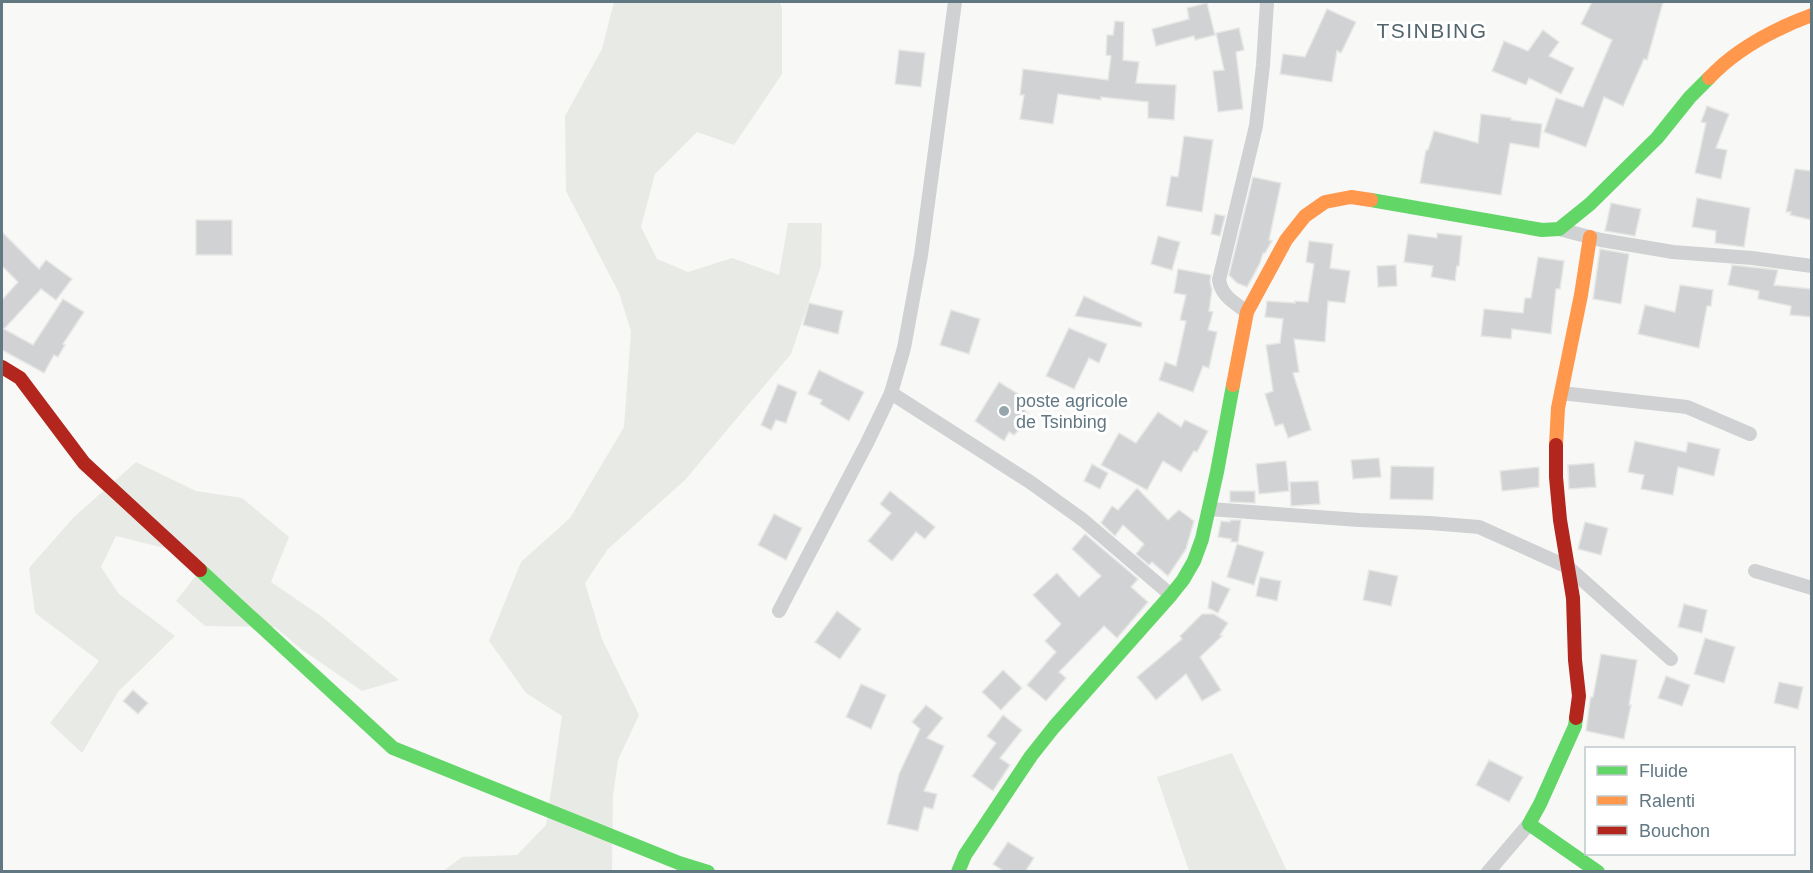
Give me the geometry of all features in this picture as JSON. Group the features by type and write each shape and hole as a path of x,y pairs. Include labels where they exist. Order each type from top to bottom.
{"street":[{"path":"779,611 891,393 904,348 921,255 955,2"},
{"path":"1247,312 1221,290 1219,280 1256,126 1268,2"},
{"path":"1558,229 1590,204 1657,138 1690,97 1717,69 1757,39 1812,15"},
{"path":"958,872 965,855 1031,756 1054,727 1172,595 1194,561 1209,509 1247,312 1286,240 1305,216 1324,202 1351,197 1542,230 1558,229 1673,252 1752,258 1812,266"},
{"path":"1488,872 1529,824 1575,726 1579,696 1572,598 1556,477 1557,428 1561,393 1590,237"},
{"path":"2,367 20,378 84,463 393,748 679,863 708,872"},
{"path":"891,393 1030,482 1083,520 1172,595"},
{"path":"1561,393 1687,407 1750,434"},
{"path":"1209,509 1479,527 1568,567 1671,659"},
{"path":"1755,571 1812,588"},
{"path":"1529,824 1598,872"}],"shaded area":[{"path":"614,2 780,2 782,9 782,74 734,145 697,132 655,174 641,227 657,259 688,272 732,258 779,275 788,223 822,223 821,266 791,354 685,480 608,549 585,583 602,639 639,715 618,760 613,796 612,871 442,872 462,857 517,855 546,825 562,716 526,693 489,641 521,562 570,518 624,427 631,331 619,293 566,191 565,116 602,49"},
{"path":"136,462 196,491 242,498 289,537 271,582 321,616 399,680 362,691 301,649 275,627 205,626 176,601 198,573 180,552 116,536 101,567 119,594 175,636 118,692 82,753 50,723 99,661 35,613 29,568 74,517"},
{"path":"1232,753 1287,871 1189,871 1157,777"}],"building":[{"path":"1592,2 1663,2 1647,60 1644,59 1623,106 1604,97 1586,147 1544,132 1556,98 1583,107 1612,40 1581,24"},
{"path":"1207,3 1215,35 1195,40 1194,36 1156,46 1152,29 1189,19 1187,8"},
{"path":"1327,9 1356,22 1341,53 1337,51 1332,82 1280,74 1283,54 1305,57"},
{"path":"1115,21 1124,22 1123,60 1139,62 1136,83 1176,85 1174,120 1148,118 1148,102 1101,97 1101,100 1058,94 1053,124 1020,119 1024,95 1020,95 1023,69 1108,80 1111,56 1106,55 1107,35 1113,35"},
{"path":"1239,28 1244,50 1236,52 1243,109 1218,112 1213,71 1224,70 1216,33"},
{"path":"1543,30 1559,42 1549,56 1574,68 1561,94 1529,78 1526,85 1492,71 1504,41 1528,51"},
{"path":"899,50 925,53 921,87 895,84"},
{"path":"1707,106 1729,114 1716,148 1727,150 1721,179 1695,173 1706,123 1701,122"},
{"path":"1481,114 1542,124 1539,148 1510,143 1501,195 1420,183 1426,150 1428,150 1434,131 1478,143"},
{"path":"1184,136 1213,140 1202,212 1166,206 1171,176 1178,177"},
{"path":"1795,169 1812,171 1812,220 1786,212"},
{"path":"1253,177 1281,183 1269,240 1272,241 1263,253 1247,287 1237,283 1229,275"},
{"path":"1697,198 1750,208 1744,247 1715,243 1716,231 1692,227"},
{"path":"1611,203 1641,209 1635,236 1605,231"},
{"path":"1215,214 1225,216 1220,236 1211,234"},
{"path":"196,220 232,220 232,255 196,255"},
{"path":"2,232 39,269 46,260 72,279 56,300 41,289 4,329 33,345 63,299 84,312 63,344 65,345 58,357 54,355 44,373 2,350 2,300 18,282 2,266"},
{"path":"1437,233 1462,236 1455,281 1431,277 1433,266 1404,262 1408,234 1437,238"},
{"path":"1158,236 1180,242 1172,270 1151,264"},
{"path":"1309,241 1333,244 1330,268 1350,271 1345,303 1328,301 1325,342 1294,339 1299,372 1293,373 1311,430 1288,438 1283,424 1275,426 1265,394 1273,391 1266,345 1280,343 1283,319 1265,317 1267,301 1308,302 1314,264 1306,262"},
{"path":"1600,249 1629,254 1621,304 1593,299"},
{"path":"1538,257 1564,261 1560,289 1556,289 1551,334 1512,329 1511,339 1481,336 1484,309 1523,313 1525,298 1531,298"},
{"path":"1396,265 1397,286 1378,287 1377,266"},
{"path":"1732,265 1778,270 1774,285 1812,289 1812,317 1790,315 1791,306 1758,299 1759,291 1728,285"},
{"path":"1178,269 1211,275 1212,290 1209,311 1213,312 1208,330 1217,332 1209,368 1203,366 1193,392 1159,380 1165,362 1176,366 1186,321 1180,320 1186,295 1174,293"},
{"path":"1680,285 1713,290 1711,306 1707,306 1699,348 1638,334 1645,305 1675,312"},
{"path":"1084,296 1142,323 1141,327 1075,316"},
{"path":"809,303 843,311 838,334 803,325"},
{"path":"951,310 980,319 969,354 940,345"},
{"path":"1069,328 1107,344 1099,363 1089,358 1074,389 1046,376"},
{"path":"819,370 864,392 849,421 820,404 822,400 808,394"},
{"name":"poste agricole de Tsinbing","path":"999,382 1028,400 1023,409 1028,413 1023,426 1014,435 1009,432 1004,441 975,421"},
{"path":"778,384 797,392 786,423 776,420 771,430 761,425"},
{"path":"1158,412 1181,427 1185,420 1208,431 1197,452 1194,451 1181,472 1163,461 1147,490 1101,465 1119,433 1136,443"},
{"path":"1635,441 1686,452 1688,442 1720,449 1714,476 1678,467 1673,495 1641,489 1644,475 1628,472"},
{"path":"1379,458 1381,477 1353,479 1351,460"},
{"path":"1286,461 1289,491 1259,494 1256,464"},
{"path":"1594,463 1596,487 1569,489 1568,465"},
{"path":"1092,464 1108,473 1100,489 1084,481"},
{"path":"1391,466 1434,467 1433,500 1390,499"},
{"path":"1539,467 1539,487 1502,491 1500,471"},
{"path":"1318,481 1320,504 1291,506 1290,482"},
{"path":"1137,488 1168,520 1179,510 1194,521 1186,549 1168,576 1152,562 1149,565 1136,554 1144,544 1123,525 1115,536 1101,523 1112,506 1118,510"},
{"path":"890,491 935,527 925,539 916,532 892,561 868,541 891,513 880,504"},
{"path":"1230,491 1255,491 1255,503 1230,502"},
{"path":"774,514 802,528 786,560 758,545"},
{"path":"1230,520 1241,520 1238,542 1218,537 1221,521 1230,522"},
{"path":"1585,522 1608,528 1601,555 1578,549"},
{"path":"1085,534 1138,579 1131,587 1148,602 1117,638 1104,626 1059,672 1066,678 1046,701 1027,685 1056,652 1045,641 1061,624 1033,595 1057,573 1079,597 1101,576 1072,549"},
{"path":"1237,544 1264,552 1254,585 1227,577"},
{"path":"1369,570 1398,576 1391,606 1363,600"},
{"path":"1260,577 1281,581 1277,601 1256,596"},
{"path":"1212,581 1230,589 1218,613 1208,608"},
{"path":"1684,604 1707,610 1702,633 1678,627"},
{"path":"837,611 861,629 840,659 815,642"},
{"path":"1202,614 1214,614 1228,623 1220,635 1222,636 1200,657 1221,690 1202,701 1186,674 1156,700 1137,677 1182,639 1180,636"},
{"path":"1705,638 1735,647 1724,683 1694,674"},
{"path":"1601,654 1637,660 1624,739 1586,731 1590,701 1593,697"},
{"path":"1003,670 1022,688 1001,710 982,692"},
{"path":"1666,676 1690,685 1682,706 1658,698"},
{"path":"1779,682 1803,687 1798,709 1774,703"},
{"path":"861,684 886,695 871,729 846,717"},
{"path":"133,690 148,703 138,714 123,701"},
{"path":"926,705 943,718 927,738 944,746 924,791 937,794 933,809 924,807 918,831 887,824 899,774 920,729 912,722"},
{"path":"1003,715 1022,730 1000,758 1010,765 993,791 972,776 996,743 987,736"},
{"path":"1489,760 1523,777 1509,802 1476,785"},
{"path":"1008,842 1034,858 1025,872 1005,872 993,864"}],"traffic: fast":[{"path":"1371,200 1542,230 1559,229 1590,204 1657,138 1690,97 1709,78"},
{"path":"958,872 965,855 1031,756 1171,595 1194,561 1202,539 1217,472 1233,385"},
{"path":"200,570 393,748 679,863 708,872"},
{"path":"1576,718 1575,726 1529,824 1598,872"}],"traffic: slow":[{"path":"1709,78 1732,57 1757,40 1812,15"},
{"path":"1233,385 1247,312 1286,240 1305,216 1325,202 1351,197 1371,200"},
{"path":"1556,445 1558,408 1581,295 1590,237"}],"traffic: jam":[{"path":"2,367 20,378 84,463 200,570"},
{"path":"1556,445 1560,520 1573,598 1579,696 1576,718"}],"place":[{"name":"poste agricole de Tsinbing","path":"1004,411"}],"district":[{"name":"TSINBING","path":"1432,30"}]}
